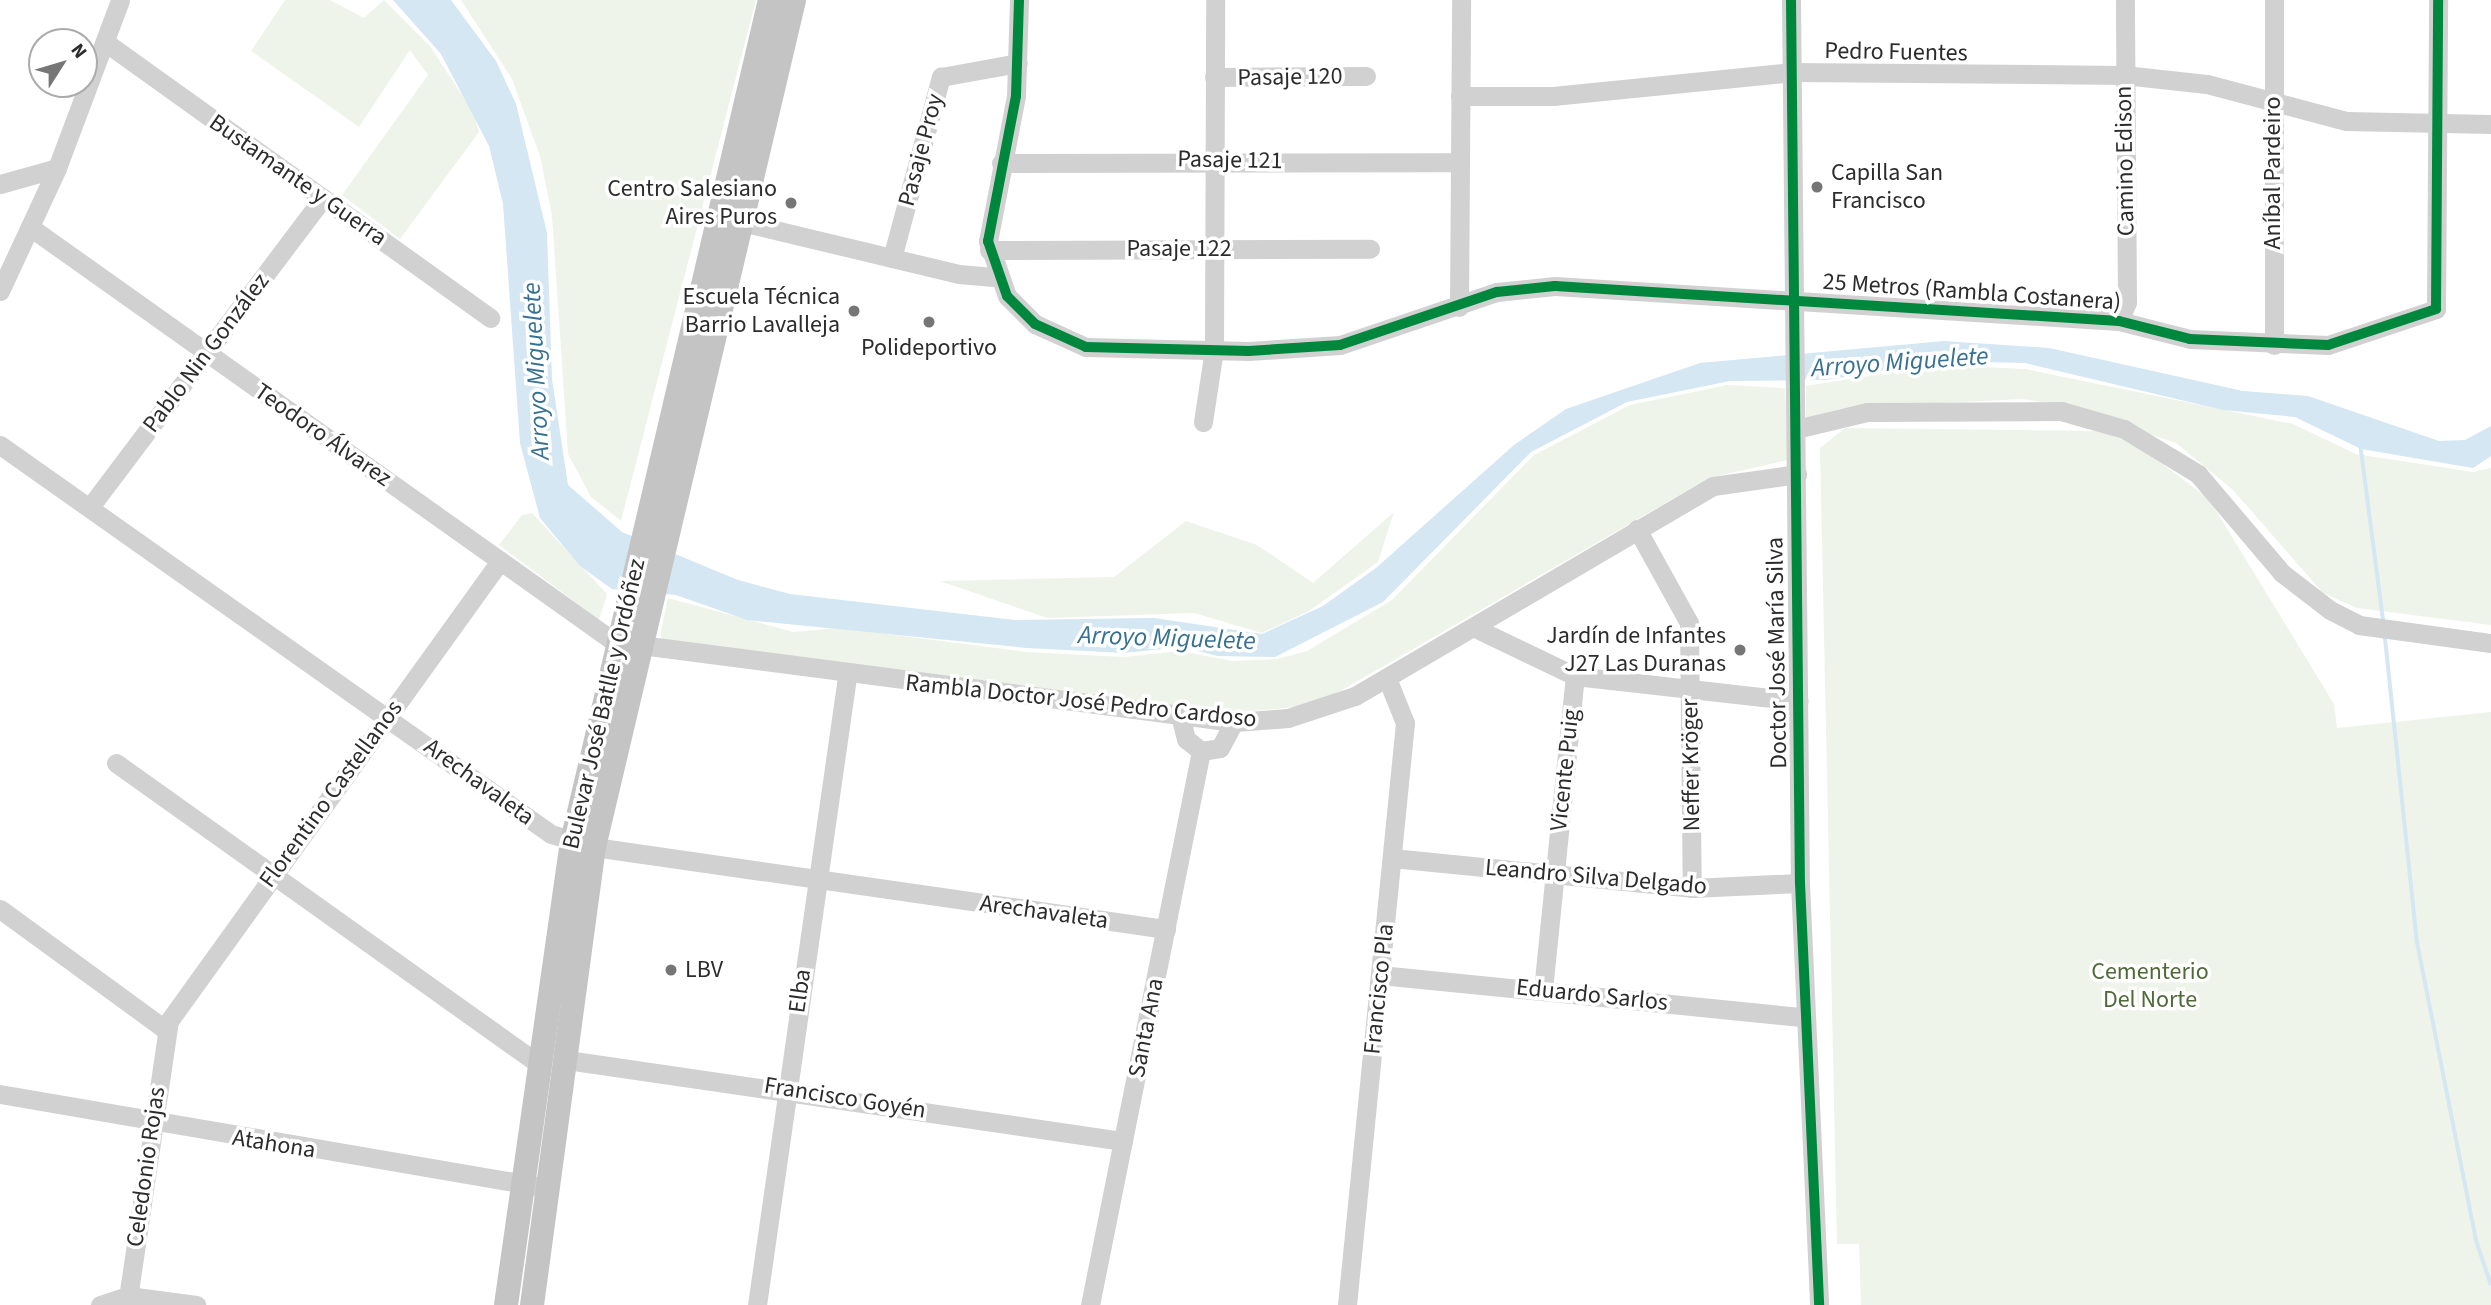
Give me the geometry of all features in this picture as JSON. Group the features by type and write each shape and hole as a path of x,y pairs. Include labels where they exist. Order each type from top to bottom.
{"main road":[{"name":"Bulevar José Batlle y Ordóñez","path":"506,1305 540,1065 583,845 770,0"},
{"name":"Bulevar José Batlle y Ordóñez","path":"654,532 742,222 769,117 794,0"},
{"name":"Bulevar José Batlle y Ordóñez","path":"532,1305 567,1060 583,845"}],"street":[{"path":"105,0 112,19"},
{"path":"0,291 57,168 120,0"},
{"path":"742,222 892,258 996,277 989,250 1001,163 1016,89 1019,0"},
{"path":"1203,422 1214,349 1215,0"},
{"path":"1459,307 1461,0"},
{"name":"Doctor José María Silva","path":"1791,0 1800,883 1819,1305"},
{"name":"Camino Edison","path":"2119,321 2127,302 2125,0"},
{"name":"Aníbal Pardeiro","path":"2274,0 2274,345"},
{"path":"2438,0 2438,121"},
{"name":"Bustamante y Guerra","path":"105,42 490,318"},
{"name":"Pasaje Proy","path":"892,258 941,78 994,72 1018,63"},
{"path":"994,72 1016,89"},
{"name":"Pedro Fuentes","path":"1460,96 1553,96 1792,72 2124,75 2192,81 2272,104 2346,121 2491,124"},
{"name":"Pasaje 120","path":"1214,78 1366,76"},
{"path":"744,110 769,117"},
{"name":"25 Metros (Rambla Costanera)","path":"996,277 1020,310 1063,341 1214,349 1340,345 1516,287 1795,300 2119,321 2190,339 2274,345 2328,345 2436,309 2438,121"},
{"name":"Pasaje 121","path":"1001,163 1460,162"},
{"path":"0,184 57,168"},
{"name":"Pablo Nin González","path":"90,507 323,198"},
{"name":"Teodoro Álvarez","path":"30,227 500,561 628,644"},
{"name":"Pasaje 122","path":"989,250 1370,249"},
{"path":"1796,429 1867,412 2049,411 2124,429 2198,474 2282,573 2360,625 2419,636 2491,643"},
{"name":"Arechavaleta","path":"0,445 386,716 583,845 1166,929"},
{"name":"Rambla Doctor José Pedro Cardoso","path":"628,644 847,677 1234,722 1311,713 1387,678 1475,628 1637,529 1729,480 1797,474"},
{"name":"Neffer Kröger","path":"1637,529 1689,623 1692,888"},
{"name":"Florentino Castellanos","path":"166,1030 273,874 500,561"},
{"path":"1475,628 1575,676 1690,692 1799,701"},
{"name":"Vicente Puig","path":"1543,990 1575,676"},
{"name":"Elba","path":"757,1305 815,880 847,677"},
{"name":"Francisco Pla","path":"1347,1305 1405,723 1387,678"},
{"path":"1180,715 1186,739 1202,751 1220,748 1234,722"},
{"name":"Santa Ana","path":"1090,1305 1202,751"},
{"path":"116,763 540,1065"},
{"name":"Leandro Silva Delgado","path":"1392,858 1692,888 1800,883"},
{"path":"0,909 166,1030"},
{"name":"Eduardo Sarlos","path":"1380,975 1804,1017"},
{"name":"Celedonio Rojas","path":"127,1300 166,1030"},
{"name":"Francisco Goyén","path":"567,1060 787,1088 1123,1141"},
{"name":"Atahona","path":"0,1094 550,1187"},
{"path":"100,1305 127,1300 196,1305"}],"green space":[{"path":"285,0 330,0 364,18 384,0 430,46 473,112 479,132 400,239 342,195 428,75 410,50 359,127 251,51"},
{"path":"461,0 756,0 621,521 591,497 568,454 552,216 540,156 512,79"},
{"path":"1939,365 2025,369 2293,424 2356,454 2473,472 2491,468 2491,625 2357,608 2323,593 2233,490 2176,443 2069,406 2022,399 1844,408 1806,418 1806,386"},
{"path":"1727,385 1785,388 1788,460 1709,478 1316,705 1233,713 663,641 660,635 668,598 793,632 839,628 1027,652 1124,657 1180,651 1232,661 1277,659 1307,651 1392,600 1534,455 1630,405"},
{"name":"Cementerio Del Norte","path":"1845,428 2100,431 2139,446 2209,499 2334,704 2337,728 2491,712 2491,1305 1861,1305 1859,1244 1837,1244 1820,448"},
{"path":"1394,512 1378,562 1309,611 1262,633 1194,613 1047,618 940,581 1114,577 1186,521 1257,545 1313,583"},
{"path":"532,513 607,594 599,620 499,545 522,515"}],"water":[{"name":"Arroyo Miguelete","path":"393,0 451,0 496,61 516,104 547,233 552,379 568,485 622,532 738,580 790,594 1015,620 1154,618 1262,634 1323,606 1376,568 1514,445 1566,409 1700,363 1944,341 2049,348 2243,391 2308,396 2439,441 2465,440 2491,426 2491,456 2473,468 2361,449 2295,417 2223,410 2025,363 1940,361 1826,380 1730,381 1627,402 1531,452 1383,602 1275,657 1217,656 1183,647 1124,653 1027,648 747,620 676,595 612,589 580,566 540,518 520,443 503,204 489,146 441,54"}],"waterway":[{"path":"2361,447 2384,623"},
{"path":"2385,634 2417,940 2476,1239 2491,1284"}],"cycle path":[{"path":"1019,0 1016,96 988,241 1007,296 1035,324 1086,347 1249,351 1340,345 1497,292 1555,286 2119,321 2190,339 2328,345 2436,309 2438,0"},
{"path":"1791,0 1800,883 1819,1305"}],"place":[{"name":"Capilla San Francisco","path":"1817,187"},
{"name":"Centro Salesiano Aires Puros","path":"791,203"},
{"name":"Escuela Técnica Barrio Lavalleja","path":"854,311"},
{"name":"Polideportivo","path":"929,322"},
{"name":"Jardín de Infantes J27 Las Duranas","path":"1740,650"},
{"name":"LBV","path":"671,970"}]}
